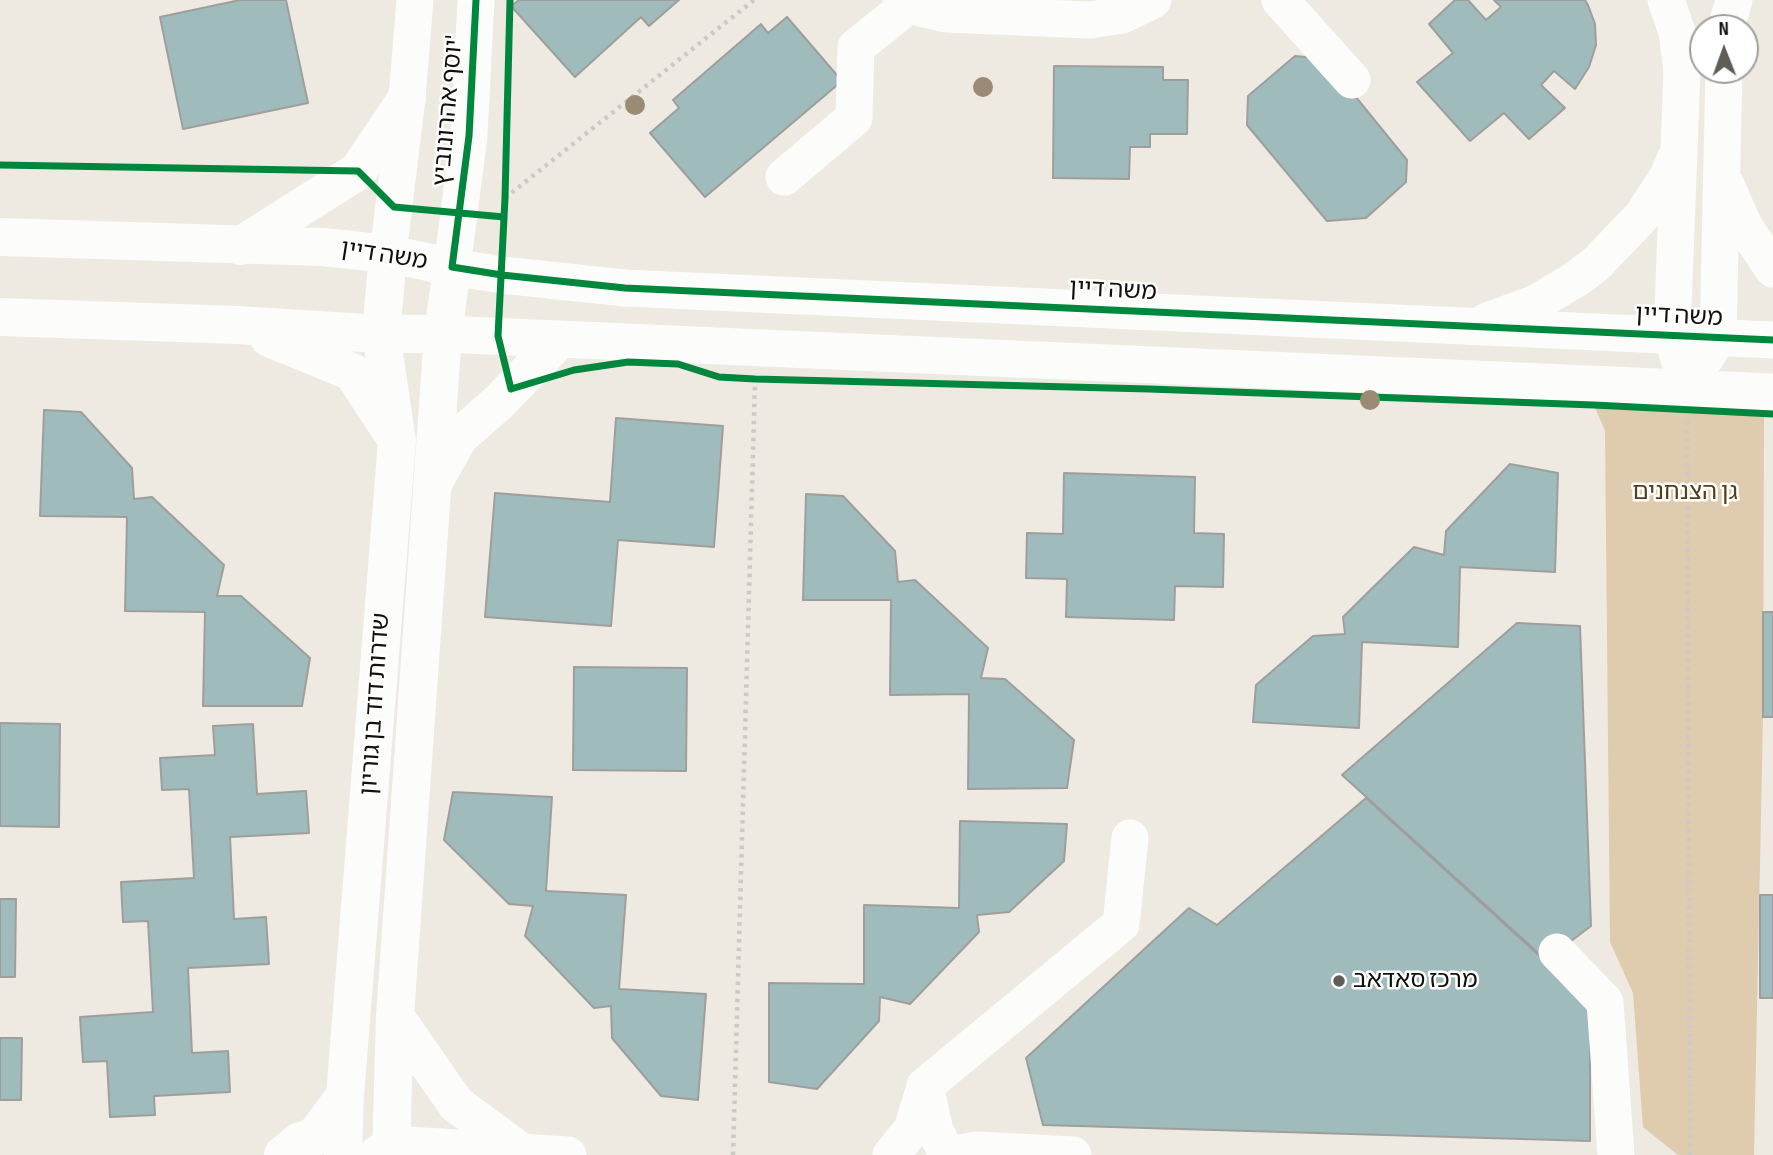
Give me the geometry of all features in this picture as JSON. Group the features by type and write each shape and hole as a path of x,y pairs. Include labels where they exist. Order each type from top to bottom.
{"main road":[{"path":"240,246 358,171 407,98"},
{"name":"משה דיין","path":"0,237 323,247 388,254 452,267"},
{"name":"שדרות דוד בן גוריון","path":"343,1155 345,1096 397,440 381,334 388,254"},
{"name":"שדרות דוד בן גוריון","path":"387,1151 443,334 452,267"},
{"path":"0,317 238,325 381,334 443,334"},
{"path":"238,325 352,372 397,440"},
{"path":"432,485 459,437 499,402 559,340"},
{"path":"395,1016 456,1104 520,1150"},
{"path":"283,1155 300,1141 314,1137 345,1096"}],"street":[{"name":"יוסף אהרונוביץ'","path":"388,254 407,98 415,0"},
{"name":"יוסף אהרונוביץ'","path":"452,267 469,136 477,0"},
{"path":"784,177 854,118 856,47 905,2 933,12 959,16 1096,20 1129,13 1153,0"},
{"path":"1280,0 1352,80"},
{"path":"1666,0 1682,56 1672,335 1687,387"},
{"path":"1687,387 1718,338 1724,84"},
{"path":"1471,327 1536,303 1595,265 1642,216 1668,176 1680,148"},
{"path":"1722,166 1727,186 1744,226 1773,269"},
{"name":"משה דיין","path":"452,267 625,288 1773,340"},
{"path":"443,334 1773,392"},
{"path":"891,1155 912,1129 925,1086 1121,924 1130,838"},
{"path":"1557,951 1605,1002 1616,1155"},
{"path":"925,1086 945,1147 1073,1155"},
{"path":"387,1151 520,1150 568,1155"}],"path":[{"path":"505,198 754,0"},
{"path":"505,208 506,186"},
{"path":"743,378 769,380"},
{"path":"733,1155 755,379"},
{"path":"1687,387 1690,1155"}],"green space":[{"name":"גן הצנחנים","path":"1594,405 1764,414 1763,717 1754,1155 1678,1155 1643,1127 1633,993 1610,942 1605,431"}],"building":[{"path":"240,0 286,0 308,103 183,129 160,17"},
{"path":"519,0 679,0 649,26 641,17 575,77 511,6"},
{"path":"1455,0 1468,0 1486,20 1501,7 1494,0 1585,0 1588,5 1595,24 1596,45 1589,67 1575,89 1554,71 1541,85 1565,108 1529,139 1504,113 1470,141 1417,82 1453,53 1429,24"},
{"path":"787,17 842,81 705,197 650,133 679,108 673,100 761,24 768,33"},
{"path":"1295,56 1325,59 1407,160 1406,182 1366,218 1327,221 1247,125 1248,96"},
{"path":"1054,66 1163,67 1163,80 1188,80 1187,134 1150,134 1150,147 1130,147 1129,179 1053,178"},
{"path":"44,410 81,412 132,468 134,499 152,497 224,565 217,596 241,596 310,658 302,706 203,706 205,612 125,611 127,517 40,516"},
{"path":"616,418 723,426 714,547 618,540 611,626 485,617 495,493 610,502"},
{"path":"1510,464 1558,473 1555,572 1460,567 1458,647 1362,642 1359,728 1253,722 1256,685 1313,636 1345,634 1343,617 1414,547 1444,555 1446,531"},
{"path":"1064,473 1195,477 1194,533 1224,534 1223,587 1175,586 1174,620 1066,617 1067,579 1026,578 1027,533 1063,534"},
{"path":"806,494 843,496 895,551 898,582 915,580 988,648 981,678 1005,679 1074,740 1067,788 968,789 969,694 890,695 891,600 803,600"},
{"path":"1763,612 1773,612 1773,717 1763,717"},
{"path":"1517,623 1580,626 1591,926 1546,960 1342,775"},
{"path":"574,667 687,668 686,771 573,770"},
{"path":"0,723 60,724 59,827 0,826"},
{"path":"253,724 257,794 306,791 309,833 230,837 234,919 266,917 269,964 188,968 192,1053 228,1051 230,1092 154,1096 155,1115 110,1117 107,1061 83,1062 80,1017 153,1012 148,921 123,922 121,882 194,878 189,789 162,790 160,758 215,755 213,726"},
{"path":"453,792 552,797 546,891 626,895 619,989 706,994 698,1100 661,1096 612,1038 611,1006 594,1008 525,936 533,906 509,904 444,840"},
{"name":"מרכז סאדאב","path":"1366,798 1590,1002 1590,1141 1043,1125 1026,1058 1189,908 1217,925"},
{"path":"960,821 1067,824 1064,861 1009,912 977,915 979,932 910,1004 880,997 879,1021 817,1089 769,1082 769,983 864,984 864,905 959,908"},
{"path":"1760,895 1773,895 1773,998 1760,998"},
{"path":"0,899 16,899 15,977 0,977"},
{"path":"0,1038 22,1038 21,1100 0,1100"}],"cycle path":[{"path":"476,0 469,136 452,267 625,288 1773,340"},
{"path":"510,0 498,336 511,389 574,370 628,362 678,364 719,377 755,379 1149,389 1773,414"},
{"path":"0,165 358,171 394,207 504,217"}],"place":[{"name":"מרכז סאדאב","path":"1339,981"}]}
